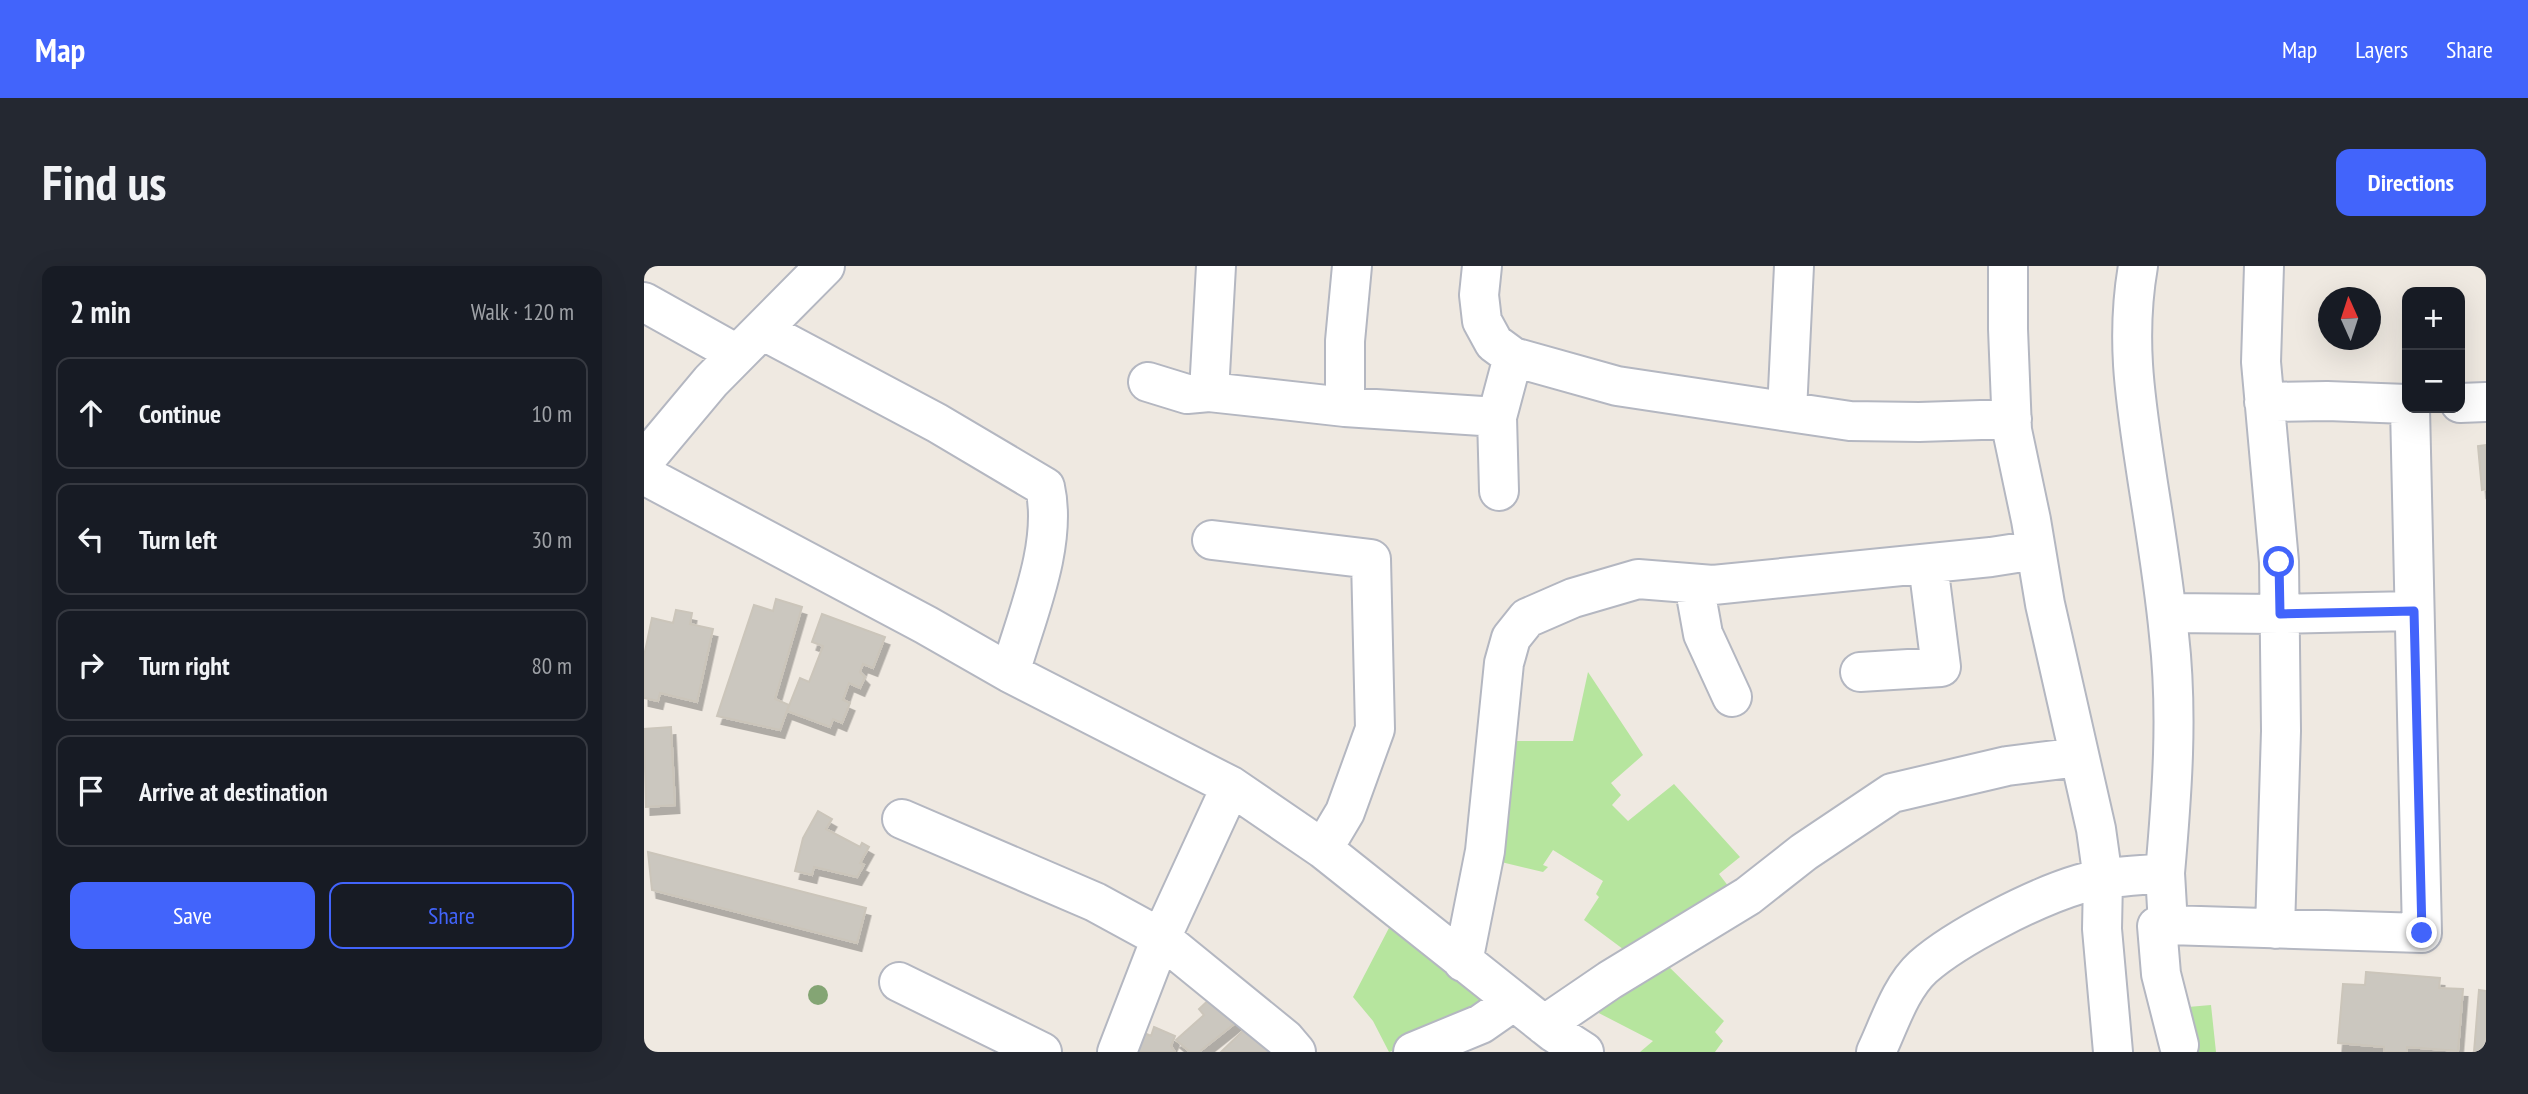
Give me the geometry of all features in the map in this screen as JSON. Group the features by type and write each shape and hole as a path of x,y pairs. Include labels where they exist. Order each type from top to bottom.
{"street":[{"path":"788,303 792,266"},
{"path":"644,461 710,381 825,266"},
{"path":"1209,392 1216,266"},
{"path":"1345,407 1345,341 1352,266"},
{"path":"1482,266 1479,295 1482,321 1494,342 1513,357 1617,386 1850,421 2012,419"},
{"path":"1787,411 1794,266"},
{"path":"2008,266 2012,419 2045,604 2096,829 2103,879 2102,929 2113,1052"},
{"path":"2138,266 2132,301 2134,398 2167,613 2173,704 2171,802 2165,873 2168,925"},
{"path":"2264,266 2261,362 2279,562 2280,614 2281,732 2275,929"},
{"path":"644,302 750,342 937,423 1045,487 1049,505 1044,554 1010,673"},
{"path":"1499,491 1497,417 1513,357"},
{"path":"1149,382 1186,394 1209,392 1345,407 1497,417"},
{"path":"2264,402 2327,401 2402,406"},
{"path":"2465,403 2486,402"},
{"path":"2179,1045 2161,974 2157,926 2422,933 2409,413"},
{"path":"644,475 926,625 1010,673 1231,786 1323,849 1567,1044 1610,980 1748,896 1804,852 1892,793 2007,766 2079,757"},
{"path":"1212,540 1371,559 1375,729 1345,812 1323,849"},
{"path":"1463,962 1485,850 1504,663 1511,638 1527,618 1573,598 1638,579 1713,585 1928,564 2036,550"},
{"path":"1860,672 1941,667 1928,564"},
{"path":"1694,584 1703,634 1732,697"},
{"path":"2167,613 2414,611"},
{"path":"1117,1052 1161,938 1231,786"},
{"path":"902,819 1095,902 1161,938 1285,1039 1296,1052"},
{"path":"1876,1052 1907,988 1922,968 1964,938 2026,906 2079,884 2165,873"},
{"path":"899,982 1042,1052"},
{"path":"1413,1052 1481,1024 1514,1001"}],"green space":[{"path":"1588,672 1643,755 1611,783 1621,795 1612,805 1628,821 1674,784 1740,857 1719,874 1732,891 1631,955 1584,920 1599,897 1596,894 1603,881 1553,850 1543,865 1548,867 1543,872 1497,861 1507,741 1573,741"},
{"path":"1390,926 1492,1006 1414,1044 1389,1052 1373,1021 1353,997"},
{"path":"1660,958 1724,1021 1715,1032 1723,1041 1715,1052 1640,1052 1653,1041 1589,1008"},
{"path":"2211,1005 2216,1052 2177,1052 2165,1009"}],"building":[{"path":"2486,445 2486,489 2482,490 2478,446"},
{"path":"776,599 802,607 775,699 789,705 780,730 717,716 754,605 773,611"},
{"path":"676,610 692,613 690,624 713,629 697,702 660,693 658,701 644,698 644,656 652,618 673,623"},
{"path":"822,614 885,637 873,668 863,664 860,672 865,677 860,688 849,683 843,700 850,703 842,723 833,719 830,727 787,711 800,678 809,682 823,646 812,642"},
{"path":"671,727 675,805 646,807 644,729"},
{"path":"818,811 832,819 826,829 860,847 862,843 869,847 860,863 864,865 857,877 814,867 812,875 795,871 803,838"},
{"path":"648,852 866,908 857,943 652,890"},
{"path":"2366,972 2440,978 2439,988 2463,989 2458,1051 2407,1047 2407,1052 2384,1052 2384,1047 2338,1043 2343,984 2365,985"},
{"path":"2479,990 2486,991 2486,1052 2474,1052"},
{"path":"1214,995 1238,1021 1199,1052 1190,1052 1176,1040 1204,1015 1199,1009"},
{"path":"1251,1023 1270,1052 1221,1052"},
{"path":"1154,1027 1175,1036 1171,1046 1175,1052 1131,1052 1140,1031 1151,1036"}],"route":[{"path":"2279,562 2280,614 2414,611 2422,933"}]}
